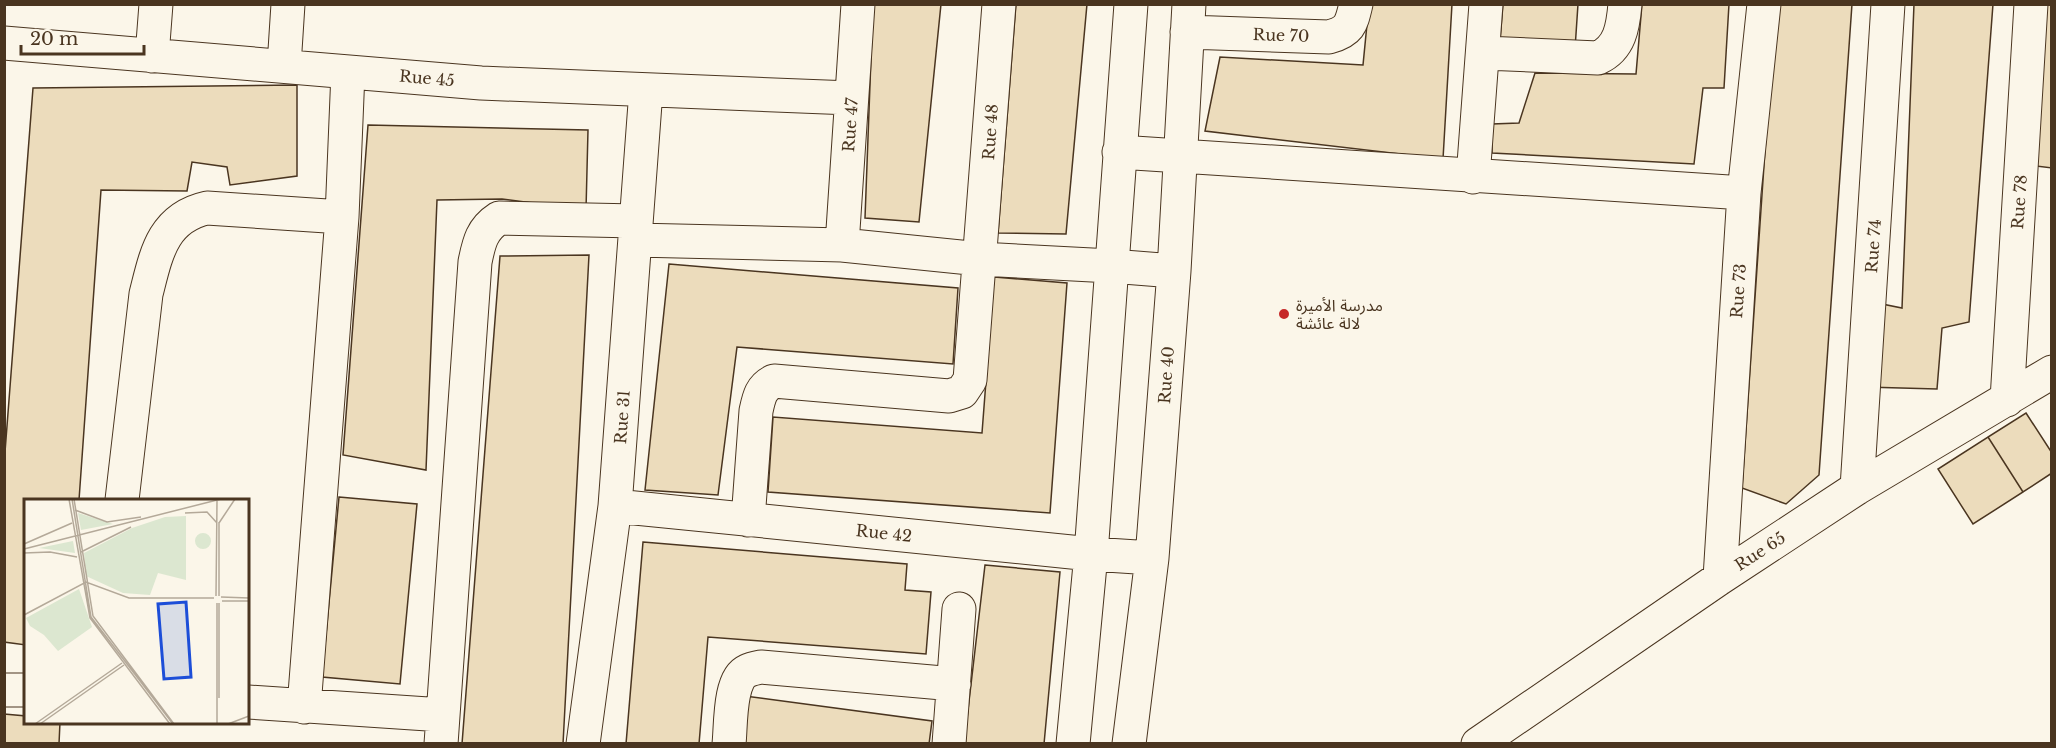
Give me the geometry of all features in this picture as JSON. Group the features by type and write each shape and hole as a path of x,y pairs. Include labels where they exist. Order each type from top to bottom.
{"street":[{"path":"152,56 156,4"},
{"path":"284,66 288,4"},
{"name":"Rue 47","path":"842,245 858,4"},
{"name":"Rue 48","path":"748,520 756,411 765,385 774,381 948,396 962,392 970,380 973,365 999,4"},
{"path":"1073,744 1091,554 1131,4"},
{"name":"Rue 70","path":"1188,18 1329,37 1343,33 1351,24 1356,4"},
{"path":"1473,177 1486,4"},
{"path":"1484,53 1598,58 1614,47 1624,23 1625,4"},
{"name":"Rue 73","path":"1720,578 1744,193 1764,4"},
{"name":"Rue 74","path":"1857,488 1888,4"},
{"name":"Rue 78","path":"2007,400 2031,4"},
{"name":"Rue 40","path":"1129,744 1152,558 1174,271 1188,18"},
{"name":"Rue 45","path":"4,43 482,83 851,98"},
{"path":"304,707 342,217 348,72"},
{"name":"Rue 31","path":"583,744 615,506 646,90"},
{"path":"1119,152 1744,193"},
{"path":"122,499 146,294 164,237 190,212 207,208 342,217"},
{"path":"249,702 304,707 442,729 475,262 480,239 485,230 500,218 636,231 842,245 980,259 1174,271"},
{"name":"Rue 65","path":"1478,744 1720,578 1857,488 2052,372"},
{"name":"Rue 42","path":"615,506 1091,554 1152,558"},
{"path":"949,744 959,609"},
{"path":"729,744 734,689 737,680 745,671 761,667 954,684"},
{"path":"4,690 24,690"}],"building":[{"path":"873,4 941,4 919,222 865,218"},
{"path":"1016,4 1087,4 1066,234 998,233"},
{"path":"1369,4 1452,4 1443,159 1205,131 1220,57 1363,65"},
{"path":"1503,4 1578,4 1575,49 1500,41"},
{"path":"1642,4 1729,4 1724,88 1703,88 1694,164 1492,153 1492,124 1519,123 1535,73 1636,74"},
{"path":"1775,4 1852,4 1819,475 1786,504 1742,488"},
{"path":"1914,4 1993,4 1969,322 1942,328 1937,389 1865,387 1872,302 1902,308"},
{"path":"2046,4 2052,4 2052,168 2029,165"},
{"path":"297,85 297,176 230,185 227,167 192,162 187,191 101,190 79,499 24,499 24,645 4,642 4,465 33,88"},
{"path":"368,125 588,130 586,210 502,199 437,200 426,470 343,455"},
{"path":"589,255 563,744 462,744 500,256"},
{"path":"669,264 958,288 953,364 737,347 718,495 645,490"},
{"path":"994,277 1067,283 1050,513 768,492 773,417 982,433"},
{"path":"2026,413 2052,453 2052,473 2023,492 1988,437"},
{"path":"1988,437 2023,492 1973,524 1938,469"},
{"path":"339,497 417,504 400,684 322,677"},
{"path":"643,542 907,564 905,590 931,592 926,654 708,637 699,744 626,744"},
{"path":"985,565 1060,572 1044,744 964,744"},
{"path":"737,695 932,721 929,744 731,744"},
{"path":"4,714 24,716 24,724 60,724 59,744 4,744"}],"place":[{"name":"مدرسة الأميرة لالة عائشة","path":"1284,314"}]}
